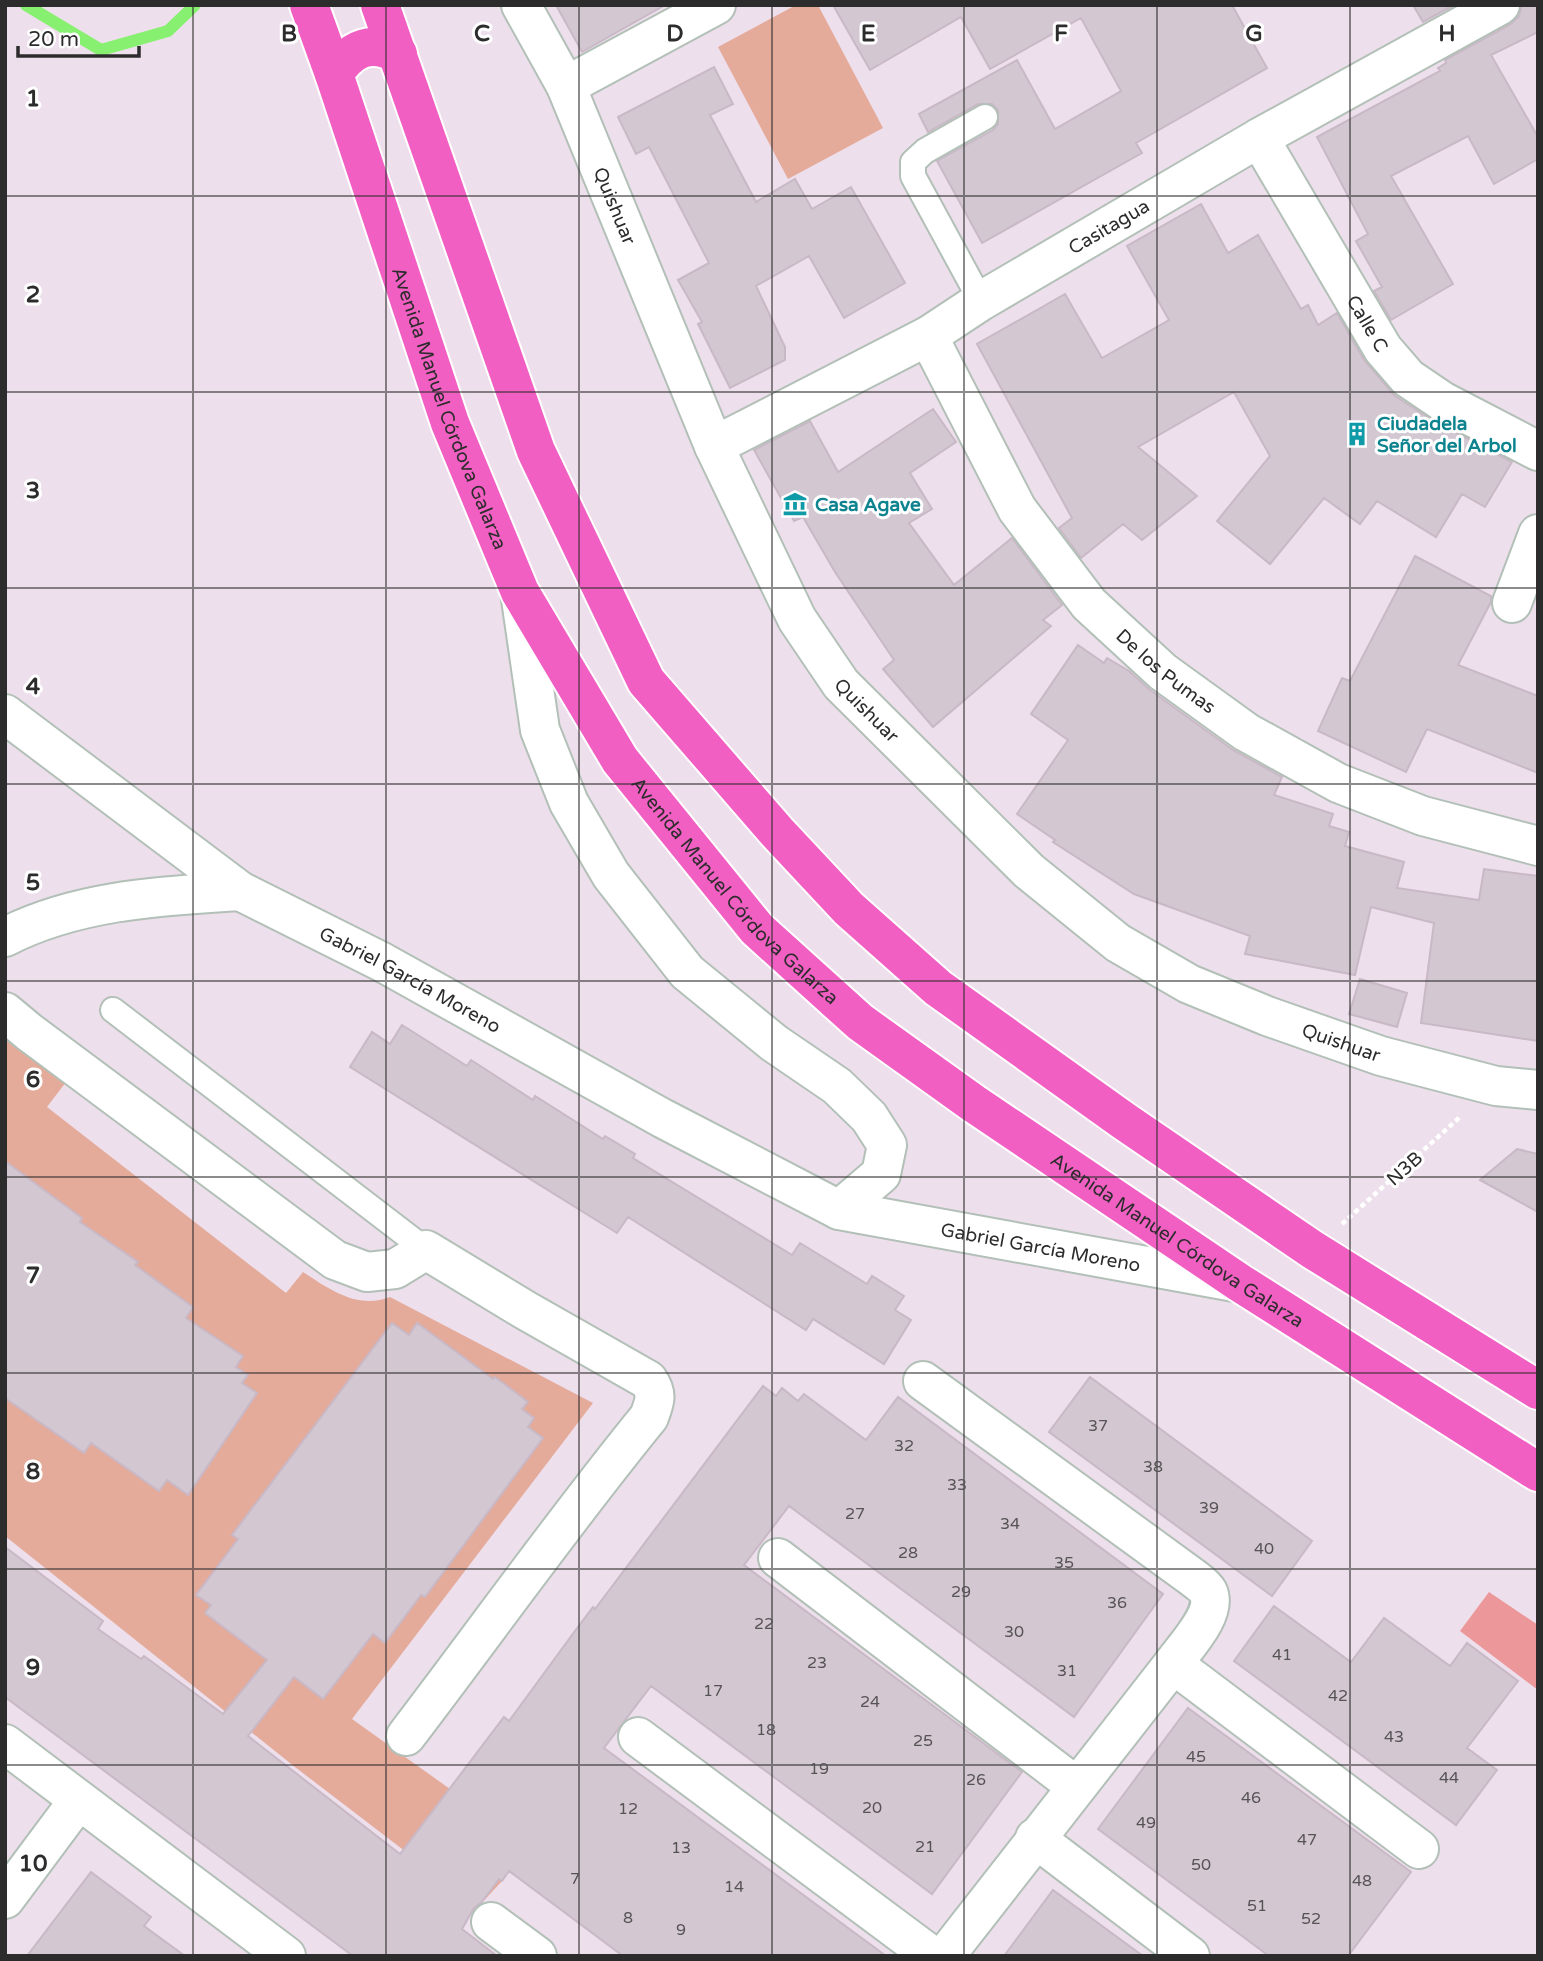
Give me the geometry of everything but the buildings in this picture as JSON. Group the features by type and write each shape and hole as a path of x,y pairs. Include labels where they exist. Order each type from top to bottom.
{"main road":[{"name":"Avenida Manuel Córdova Galarza","path":"309,5 450,424 520,592 620,760 757,929 860,1022 973,1103 1240,1283 1538,1472"},
{"path":"380,5 536,451 646,681 776,832 849,909 939,988 1124,1121 1313,1250 1538,1390"},
{"path":"334,74 351,54 362,48 387,48 398,54"}],"street":[{"name":"Quishuar","path":"521,5 566,86 713,446 797,619 841,684 1029,871 1118,943 1189,984 1267,1016 1381,1056 1496,1086 1538,1090"},
{"path":"566,86 716,5"},
{"name":"Casitagua","path":"713,446 928,336 981,301 1259,138 1500,5"},
{"name":"Calle C","path":"1259,138 1383,349 1408,378 1442,401 1538,451"},
{"name":"De los Pumas","path":"928,336 1017,509 1089,604 1163,672 1246,732 1338,783 1423,816 1538,846"},
{"path":"1512,603 1538,534"},
{"path":"520,592 540,730 569,803 611,875 687,972 774,1043 837,1086 869,1117 887,1145 881,1174 839,1210"},
{"name":"Gabriel García Moreno","path":"5,714 240,891 382,962 662,1118 839,1210 1240,1283"},
{"path":"5,937 27,926 77,910 167,895 240,891"},
{"path":"5,1012 335,1260 368,1272 396,1269 426,1250 648,1380 656,1397 649,1417 557,1532 480,1639 405,1736"},
{"path":"923,1381 1208,1590 1211,1606 1173,1664 945,1956"},
{"path":"778,1558 1076,1786"},
{"path":"1173,1664 1419,1849"},
{"path":"638,1737 932,1956"},
{"path":"5,1745 279,1954"},
{"path":"5,1899 78,1801"},
{"path":"1035,1838 1190,1956"},
{"path":"491,1922 537,1956"}],"lane":[{"path":"981,301 913,176 913,162 925,151 985,117"},
{"path":"113,1010 426,1250"}],"path":[{"name":"N3B","path":"1313,1250 1496,1086"}],"shaded area":[{"path":"796,5 818,5 883,128 788,179 718,47"},
{"path":"5,1033 66,1082 47,1107 286,1293 303,1272 344,1296 367,1301 390,1297 593,1403 352,1719 450,1789 436,1838 502,1881 478,1907 295,1767 5,1536"},
{"path":"1489,1592 1538,1625 1538,1690 1460,1631"}],"waterway":[{"path":"26,5 101,50 168,31 195,5"}],"place":[{"name":"Ciudadela Señor del Arbol","path":"1357,434"},
{"name":"Casa Agave","path":"795,504"}]}
